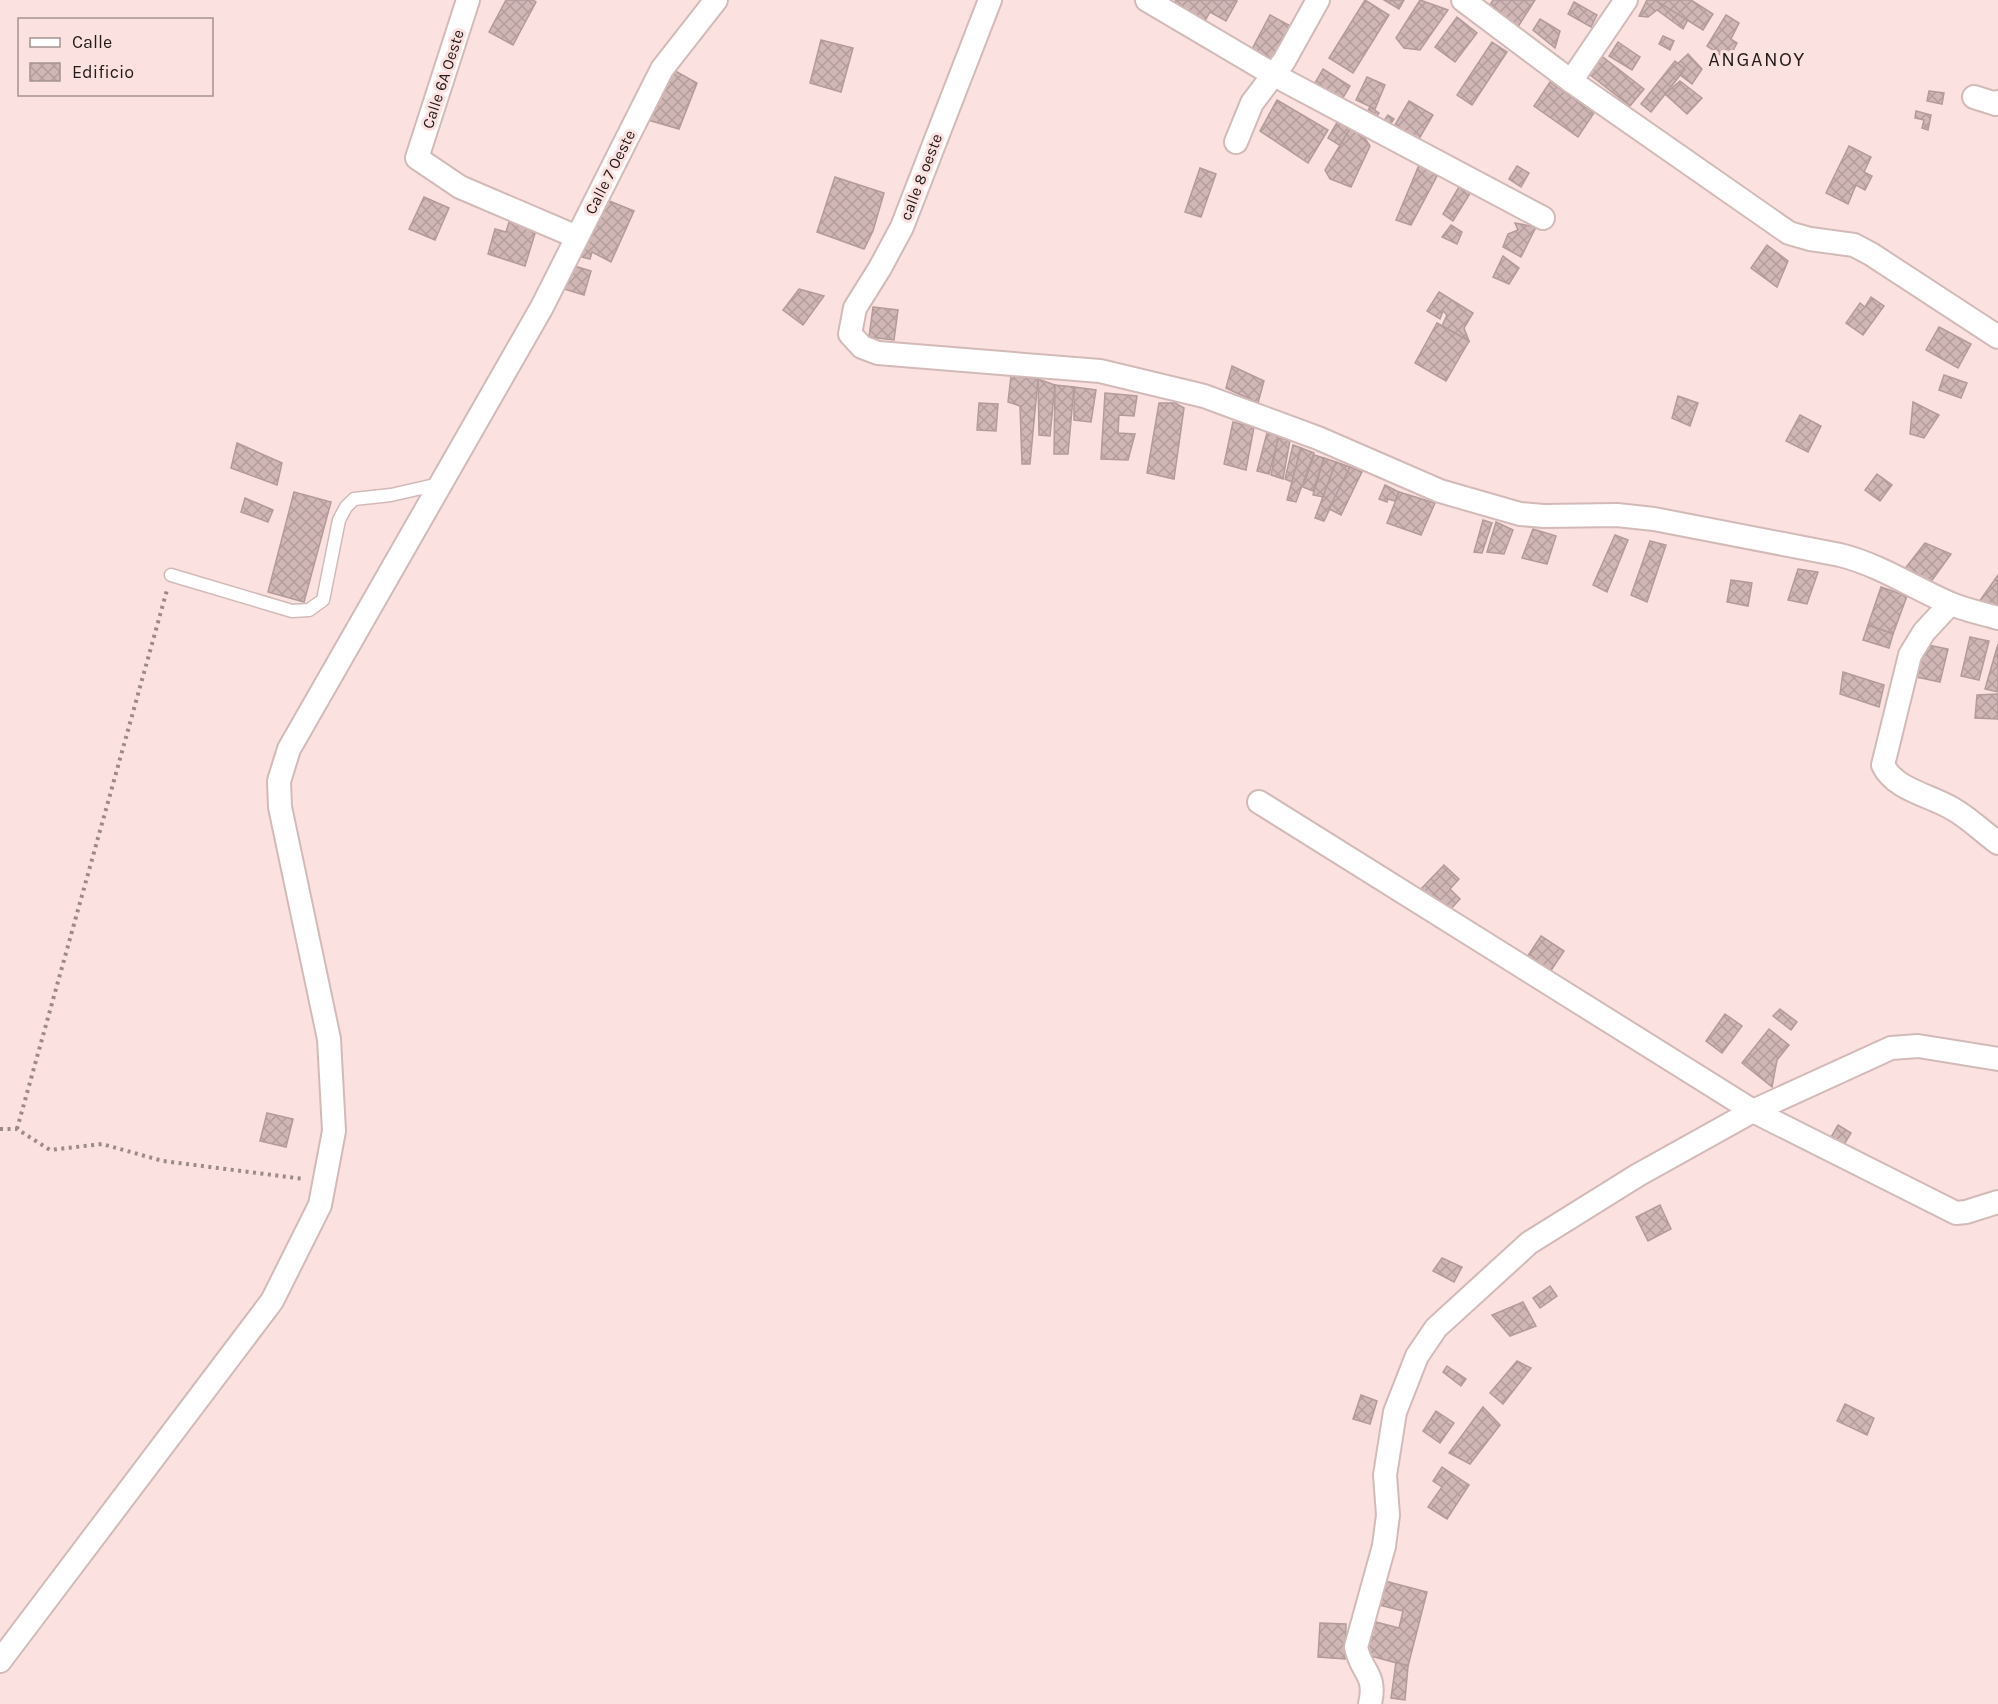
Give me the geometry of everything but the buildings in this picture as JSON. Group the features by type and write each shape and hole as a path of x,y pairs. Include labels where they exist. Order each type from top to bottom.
{"street":[{"name":"Calle 6A Oeste","path":"468,0 417,158 460,187 577,237"},
{"name":"Calle 7 Oeste","path":"0,1661 272,1301 320,1205 334,1131 329,1039 280,807 279,781 289,749 542,307 662,69 716,0"},
{"name":"calle 8 oeste","path":"990,0 902,227 855,308 850,334 862,347 878,353 1100,371 1153,383 1204,396 1318,438 1440,491 1520,514 1617,515 1654,519 1840,555 1862,560 1950,604"},
{"path":"1147,0 1274,75 1543,218"},
{"path":"1236,142 1252,103 1284,61 1318,0"},
{"path":"1463,0 1571,81 1789,233 1810,239 1854,245 1998,337"},
{"path":"1571,81 1626,0"},
{"path":"1974,97 1996,104 1998,102"},
{"path":"1998,618 1950,604 1924,632 1910,655 1883,765 1888,775 1898,783 1954,809 1998,843"},
{"path":"1259,801 1753,1111 1956,1213 1998,1202"},
{"path":"1370,1704 1372,1681 1358,1658 1356,1647 1384,1546 1388,1515 1385,1475 1395,1412 1417,1356 1436,1328 1529,1243 1638,1175 1753,1111 1891,1048 1918,1046 1998,1059"}],"lane":[{"path":"171,575 292,612 309,610 323,600 339,520 346,507 354,499 391,495 439,484"}],"path":[{"path":"17,1130 171,575"},
{"path":"0,1129 17,1130 50,1150 102,1144 163,1161 324,1182"}],"district":[{"name":"ANGANOY","path":"1757,59"}]}
